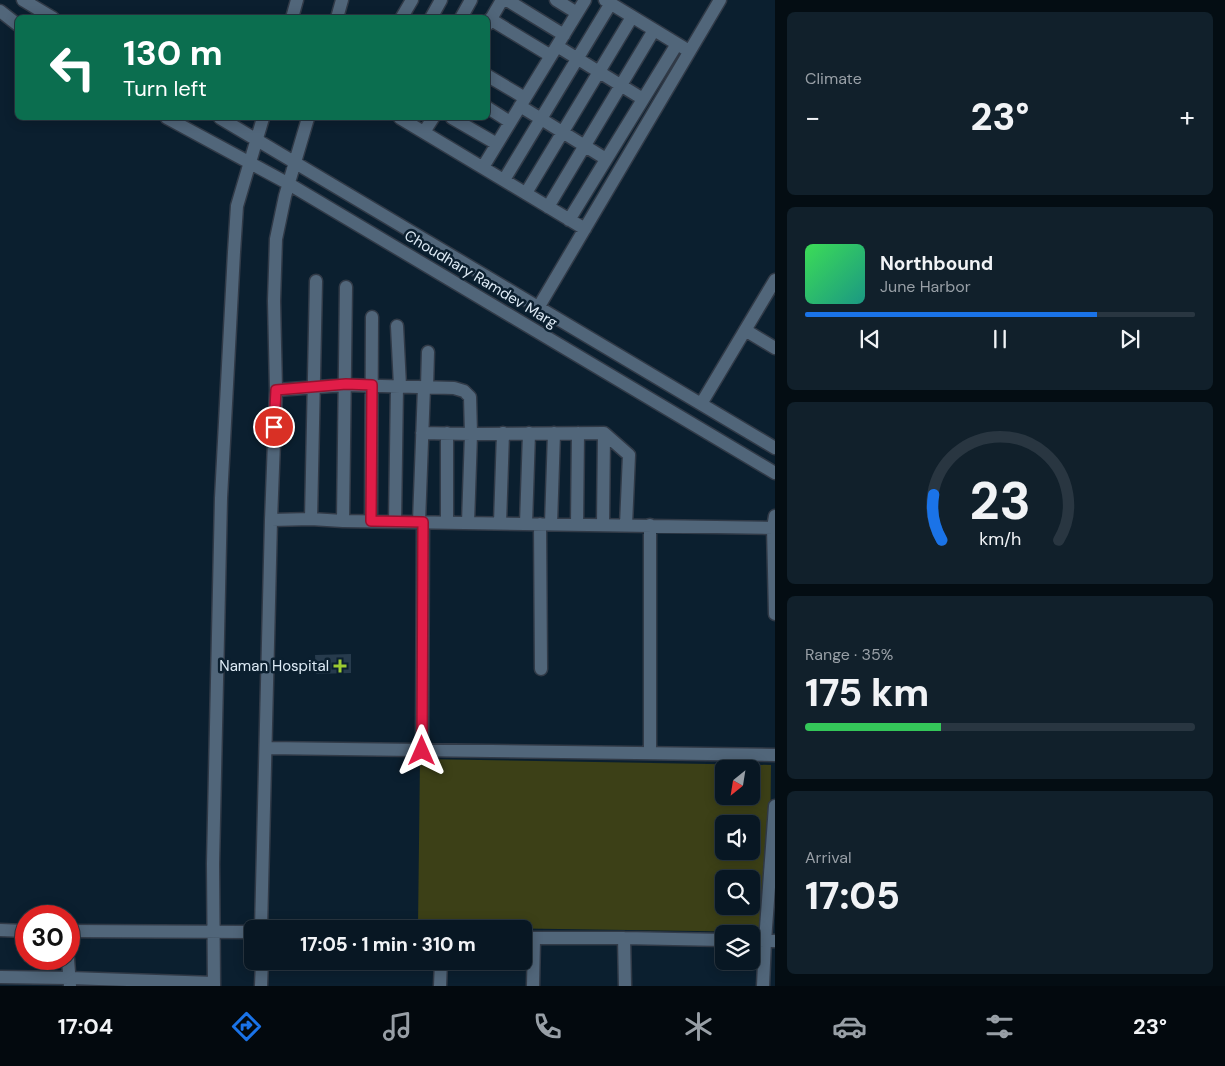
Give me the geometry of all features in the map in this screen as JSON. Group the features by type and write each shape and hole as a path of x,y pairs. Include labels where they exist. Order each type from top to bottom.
{"street":[{"path":"23,0 48,15"},
{"path":"293,15 297,0"},
{"path":"338,15 342,0"},
{"path":"404,15 412,0"},
{"path":"433,15 441,0"},
{"path":"463,15 471,0"},
{"path":"490,20 502,0"},
{"path":"506,0 564,35"},
{"path":"556,0 577,13"},
{"path":"483,167 585,0"},
{"path":"504,180 577,59 608,2 690,52"},
{"path":"538,308 690,52 715,2"},
{"path":"0,11 15,23"},
{"path":"526,194 632,16"},
{"path":"490,22 554,51 577,59 643,99"},
{"path":"548,207 654,30"},
{"path":"569,220 677,44"},
{"path":"490,78 541,119 606,160"},
{"path":"490,109 510,122"},
{"name":"Choudhary Ramdev Marg","path":"171,120 289,184 775,473"},
{"path":"223,120 775,448"},
{"path":"0,977 70,982 214,984 213,854 221,498 237,206 262,120"},
{"path":"261,920 276,390 274,301 276,239 307,120"},
{"path":"404,120 585,229"},
{"path":"424,132 432,120"},
{"path":"455,120 497,144"},
{"path":"701,404 775,280"},
{"path":"311,519 316,281"},
{"path":"343,521 346,287"},
{"path":"371,521 372,317"},
{"path":"395,522 399,386 397,326"},
{"path":"745,330 775,348"},
{"path":"422,751 422,433 428,352"},
{"path":"276,390 346,384 454,388 464,391 470,398 471,434 468,523"},
{"path":"422,433 604,433 629,455 626,525"},
{"path":"447,433 447,522"},
{"path":"500,523 503,433"},
{"path":"526,524 529,433"},
{"path":"541,669 546,524 554,433"},
{"path":"577,524 578,433"},
{"path":"603,525 604,433"},
{"path":"271,520 311,519 650,526 774,522 775,614"},
{"path":"650,526 650,753"},
{"path":"266,748 775,755"},
{"path":"763,986 770,941 775,806"},
{"path":"0,930 15,931"},
{"path":"80,931 244,932"},
{"path":"532,938 715,940"},
{"path":"624,938 625,986"},
{"path":"261,986 262,970"},
{"path":"440,986 441,970"},
{"path":"531,970 533,986"}],"green space":[{"path":"420,759 715,764 715,805 760,805 760,765 771,765 769,932 760,932 760,925 715,925 715,931 532,929 532,920 418,920"}],"building":[{"path":"351,654 351,673 316,674 315,655"}],"place":[{"name":"Naman Hospital","path":"340,666"}],"route":[{"path":"274,427 276,390 346,384 372,385 371,521 423,522 422,751"}]}
